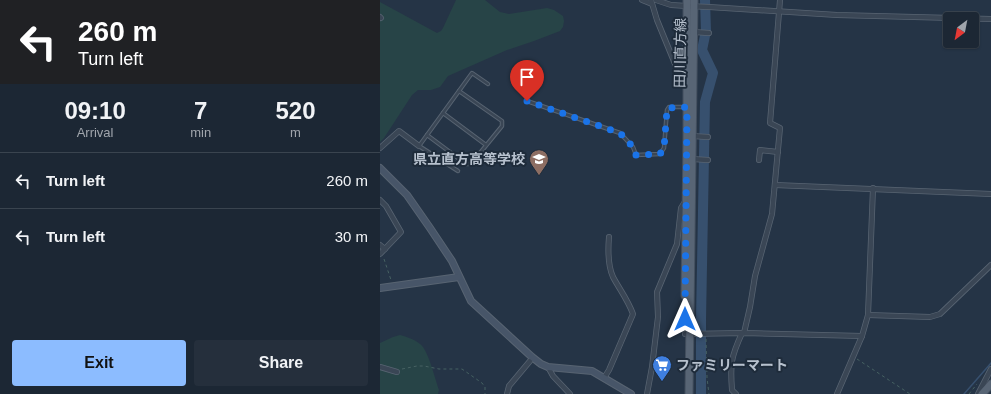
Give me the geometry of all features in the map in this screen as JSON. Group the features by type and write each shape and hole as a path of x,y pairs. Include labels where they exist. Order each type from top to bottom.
{"main road":[{"name":"田川直方線","path":"689,394 688,334 690,107 694,32 692,4"},
{"name":"田川直方線","path":"689,199 692,136 687,86 692,4"},
{"name":"田川直方線","path":"684,394 688,334"},
{"path":"982,394 991,384"}],"street":[{"path":"642,0 651,2 682,81 687,86"},
{"path":"656,0 671,5 692,4 710,7 837,15 991,19"},
{"path":"736,394 732,390 731,362 733,354 743,333 750,308 755,276 772,214 780,128 770,123 780,0"},
{"path":"694,32 709,33"},
{"path":"380,148 399,131 419,146"},
{"path":"692,136 708,137"},
{"path":"759,160 760,150 778,152"},
{"path":"692,159 708,160"},
{"path":"380,168 407,195 452,261 471,301 532,357 548,367 592,371 631,394"},
{"path":"775,185 991,194"},
{"path":"837,394 862,336 868,315 873,188"},
{"path":"647,394 658,317 657,292 677,244 681,208 689,199"},
{"path":"380,200 386,206 401,232 380,254"},
{"path":"604,378 609,370 633,314 630,304 613,276 608,251 609,237"},
{"path":"380,245 385,249"},
{"path":"868,315 930,317 940,314 991,265"},
{"path":"380,288 459,277"},
{"path":"688,334 743,333 862,336"},
{"path":"507,394 508,386 530,360"},
{"path":"380,367 397,372"},
{"path":"548,367 570,394"},
{"path":"978,394 991,369"}],"lane":[{"path":"458,171 419,146 472,73 488,84"},
{"path":"427,135 466,164 471,164 502,126 502,121 459,91"},
{"path":"527,101 620,133 633,147 636,155 660,154 664,148 668,108 690,107"},
{"path":"443,113 486,145"}],"path":[{"path":"380,254 393,287"},
{"path":"706,334 709,394"},
{"path":"853,357 910,394"},
{"path":"397,372 417,366 439,369 462,369 482,383 485,387 485,394"}],"green space":[{"path":"456,0 485,0 500,12 509,14 547,8 554,10 563,16 563,27 560,31 507,50 448,76 440,87 431,90 418,90 412,95 380,142 380,2 437,33 443,28"},
{"path":"400,335 413,339 423,347 439,390 438,394 380,394 380,343"}],"waterway":[{"path":"701,394 705,102 713,73 702,50 706,31 705,0"},
{"path":"964,394 991,363"}],"place":[{"name":"県立直方高等学校","path":"539,176"},
{"name":"ファミリーマート","path":"662,382"}],"route":[{"path":"527,101 620,133 633,147 636,155 660,154 664,148 668,108 687,107 688,137 685,319"}]}
